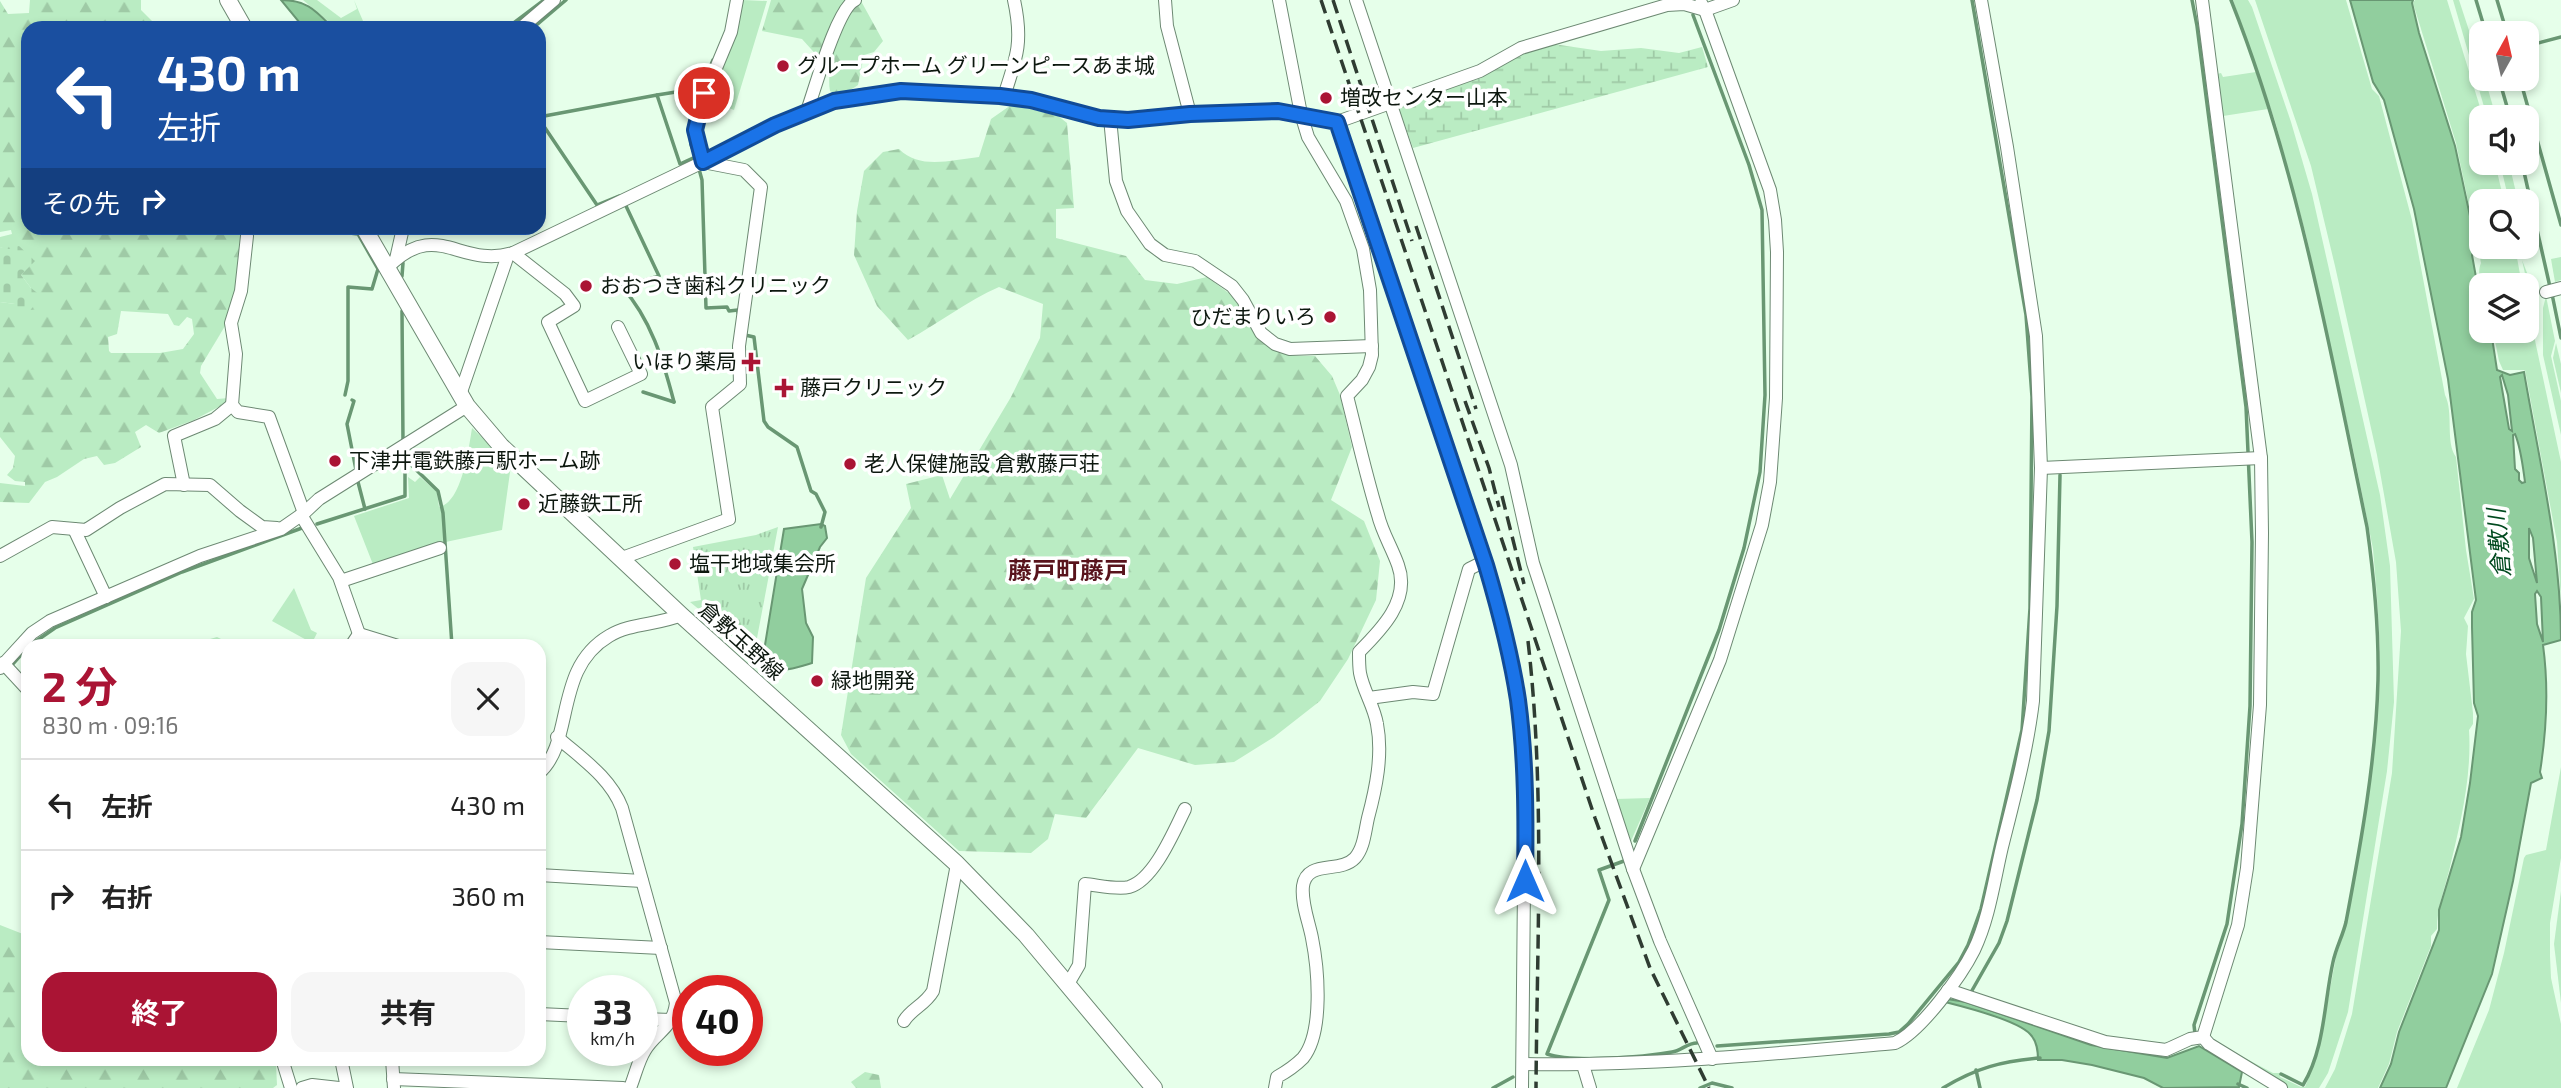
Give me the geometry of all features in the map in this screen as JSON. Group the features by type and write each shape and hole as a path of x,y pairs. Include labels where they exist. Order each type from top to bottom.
{"main road":[{"path":"228,0 240,21"},
{"name":"倉敷玉野線","path":"370,235 392,263 464,399 501,446 681,615 957,864 1026,934 1154,1088"}],"street":[{"path":"529,21 554,0"},
{"path":"622,558 729,519 712,407 740,384 739,346 761,187 744,170 712,166 703,162 696,143 696,116 731,32 737,0"},
{"path":"1004,96 1018,52 1020,34 1014,0"},
{"path":"1165,0 1167,26 1190,114"},
{"path":"1275,1088 1278,1077 1303,1057 1311,1043 1316,1016 1315,958 1303,896 1306,875 1311,870 1353,860 1360,851 1372,804 1380,750 1377,723 1360,675 1359,652 1389,620 1398,599 1400,581 1400,568 1378,518 1347,396 1362,380 1369,367 1372,346 1370,290 1363,249 1346,201 1308,136 1301,114 1279,0"},
{"path":"1356,0 1511,465 1533,563 1633,869 1660,941 1712,1059"},
{"path":"392,263 419,245 431,244 481,256 511,254 775,125 834,101 862,95 901,91 1004,96 1128,120 1190,114 1278,111 1337,122 1480,71 1521,48 1654,9 1733,0"},
{"path":"1523,1064 1583,1065 1712,1059 1895,1043 1911,1033 1943,996 1974,949 1987,913 2029,733 2033,701 2041,468 2036,336 1981,0"},
{"path":"1943,996 1968,997 2105,1042 2166,1050 2197,1038 2238,926 2253,810 2260,705 2253,459 2202,0"},
{"path":"807,111 837,24 852,1"},
{"path":"1633,869 1720,660 1762,526 1771,470 1776,398 1775,220 1770,190 1702,5"},
{"path":"1110,118 1116,181 1127,211 1150,244 1165,255 1195,261 1232,286 1261,333 1275,344 1290,349 1372,346"},
{"path":"1337,122 1485,561 1511,664 1522,741 1526,855 1522,1088"},
{"path":"392,263 401,235"},
{"path":"247,236 241,290 231,323 236,355 232,405 238,412 269,417 302,514 341,581 359,634"},
{"path":"511,254 565,293 574,306 548,322 585,401 641,374 618,327"},
{"path":"28,639 50,621 200,556 281,529 319,499 464,399 511,254"},
{"path":"184,485 174,436 215,419 232,405"},
{"path":"2041,468 2253,459"},
{"path":"0,556 51,527 86,530 120,508 166,484 210,485 262,527 281,529"},
{"path":"74,529 106,597"},
{"path":"341,581 440,548"},
{"path":"1369,698 1413,692 1433,694 1469,569 1485,561"},
{"path":"546,764 551,758 569,688 583,660 607,637 624,629 666,622 681,615"},
{"path":"356,639 359,634"},
{"path":"359,634 375,639"},
{"path":"21,648 5,667 21,683"},
{"path":"557,737 616,791 676,1003 671,1020 645,1049 630,1088"},
{"path":"1068,984 1079,965 1085,884 1128,887 1140,881 1158,860 1185,809"},
{"path":"904,1021 909,1013 927,1002 933,992 957,864"},
{"path":"546,875 642,881"},
{"path":"546,942 661,948"},
{"path":"546,1014 567,1015"},
{"path":"658,1020 671,1020"},
{"path":"2197,1038 2281,1088"},
{"path":"1583,1065 1590,1088"},
{"path":"284,1066 291,1088"},
{"path":"342,1066 347,1088"},
{"path":"393,1066 394,1084 623,1088"},
{"path":"302,1088 312,1085 339,1088"}],"green space":[{"path":"30,0 141,0 141,10 152,21 21,21 21,235 246,235 237,290 225,326 201,366 200,373 217,399 229,398 228,402 194,420 159,433 146,425 135,432 141,447 115,463 104,465 97,456 84,459 45,482 29,503 0,502 0,483 25,486 25,482 15,481 7,475 13,468 15,456 0,437 0,302 15,304 31,288 21,275 34,260 0,247 0,237 12,234 11,230 0,232 0,1 8,14 29,13","holes":["121,311 168,314 174,325 179,326 187,317 192,319 194,334 183,349 160,353 109,351 108,337 117,334"]},
{"path":"303,0 317,0 341,18 357,9 354,0 363,21 328,21"},
{"path":"743,0 767,1 734,110 709,100 737,30"},
{"path":"771,0 845,0 820,59 802,39 762,31"},
{"path":"2233,0 2248,0 2252,7 2312,194 2380,495 2390,566 2394,702 2387,771 2348,1012 2328,1073 2319,1088 2288,1088 2226,1048 2273,1073 2281,1073 2280,1077 2301,1087 2305,1087 2318,1053 2336,957 2347,922 2364,819 2379,694 2377,597 2373,549 2306,235 2275,121"},
{"path":"2255,0 2346,0 2372,89 2379,96 2412,220 2448,402 2451,444 2456,457 2474,599 2464,618 2468,626 2466,654 2473,724 2469,730 2469,765 2461,819 2439,907 2437,929 2431,936 2431,946 2378,1088 2325,1088 2335,1069 2352,1014 2392,773 2401,631 2396,562 2377,455 2311,166"},
{"path":"2415,0 2447,0 2469,72 2469,91 2475,91 2479,105 2469,105 2469,175 2498,175 2501,189 2469,189 2469,205 2456,143 2413,3"},
{"path":"2453,0 2459,0 2469,30 2469,55"},
{"path":"861,1 883,41 874,52 864,55 858,85 845,92 830,91 832,55 840,29 846,17"},
{"path":"1553,44 1601,51 1641,48 1679,53 1702,47 1708,67 1413,148 1399,109 1405,101 1481,78 1525,53"},
{"path":"2256,72 2268,109 2223,116 2217,74 2221,73 2223,77"},
{"path":"2479,91 2488,91 2493,105 2484,105"},
{"path":"1011,105 1057,115 1067,123 1074,208 1056,209 1056,238 1126,256 1145,280 1177,284 1207,277 1234,297 1259,340 1290,356 1315,356 1332,376 1340,395 1352,447 1331,500 1364,521 1380,561 1376,600 1348,659 1320,701 1274,737 1234,762 1195,765 1138,748 1086,818 1055,814 1048,839 1031,853 959,851 851,754 841,735 866,578 911,508 906,484 942,475 950,499 1011,397 1040,338 1043,304 999,287 908,340 877,306 854,255 857,211 864,171 883,152 899,149 916,160 926,162 979,157 991,119"},
{"path":"2503,175 2512,175 2515,189 2506,189"},
{"path":"19,246 35,261 21,275 41,296 26,316 15,304 0,302 0,247 9,249"},
{"path":"2561,257 2561,280 2555,282 2551,259"},
{"path":"2480,259 2517,259 2520,273 2479,273"},
{"path":"2546,296 2555,341 2551,356 2561,401 2561,435 2543,355 2543,308"},
{"path":"2495,343 2536,343 2561,462 2561,600 2557,542 2525,370 2503,370"},
{"path":"2556,343 2561,364 2561,393 2553,358"},
{"path":"472,428 511,465 502,530 441,543 374,567 354,516 409,498 408,477 415,482 420,477 437,492 439,507 447,503 459,485 463,473"},
{"path":"778,527 754,654 690,602 701,600 693,547 756,535"},
{"path":"294,588 311,630 317,633 314,639 305,639 272,621"},
{"path":"2561,767 2561,858 2550,923 2550,956 2551,978 2561,1024 2561,1088 2457,1088 2489,1010 2524,858 2526,855 2546,850"},
{"path":"1650,798 1631,841 1616,799"},
{"path":"2561,891 2561,1003 2554,944"},
{"path":"0,925 21,933 21,1066 276,1066 277,1085 273,1088 0,1088"},
{"path":"865,1072 879,1075 881,1088 856,1088 851,1082"}],"water":[{"path":"281,0 304,4 326,21 298,21"},
{"name":"倉敷川","path":"2350,0 2413,0 2419,33 2455,146 2469,211 2469,259 2473,259 2475,273 2469,273 2469,343 2493,343 2497,370 2510,375 2524,372 2548,505 2560,606 2561,640 2543,645 2547,693 2540,772 2542,778 2531,783 2492,974 2446,1088 2380,1088 2439,930 2439,910 2461,837 2478,716 2474,703 2472,627 2472,612 2476,600 2448,379 2414,209 2384,100 2373,82","holes":["2502,375 2508,395 2512,431 2509,429 2500,377","2515,434 2522,458 2525,482 2522,483 2515,469","2529,528 2533,538 2537,583 2529,558","2537,591 2541,597 2543,642 2537,624"]},
{"path":"821,524 825,526 827,538 820,547 802,589 806,623 813,637 812,663 781,669 763,657 784,529"},
{"path":"1947,999 1966,1002 2091,1045 2167,1058 2199,1046 2242,1072 2239,1087 2163,1088 2144,1078 2092,1065 2062,1060 2038,1060 2034,1040 2023,1029 1990,1015 1945,1002"}],"waterway":[{"path":"516,21 544,0"},
{"path":"541,21 566,0"},
{"path":"1717,1046 1899,1032 1959,962 1981,909 2022,730 2030,608 2032,397 2026,315 1972,0"},
{"path":"2192,0 2246,407 2252,542 2250,706 2242,824 2227,924 2194,1025 2195,1034"},
{"path":"2231,0 2275,129 2310,260 2367,527 2377,622 2377,710 2371,771 2346,922 2333,962 2320,1041 2310,1071 2303,1085 2281,1074"},
{"path":"2476,0 2482,21"},
{"path":"2497,0 2503,21"},
{"path":"1635,841 1719,630 1744,548 1760,472 1765,395 1762,210 1749,165 1693,15"},
{"path":"2539,43 2561,37"},
{"path":"657,95 701,88 713,60"},
{"path":"2502,91 2507,105"},
{"path":"2523,91 2561,225"},
{"path":"546,116 657,95 680,164 693,158"},
{"path":"546,129 597,205 619,196"},
{"path":"699,169 702,180 706,308 727,307 729,311 738,310 738,313"},
{"path":"2525,175 2550,287"},
{"path":"626,206 659,276 622,287 648,326 674,402"},
{"path":"345,395 348,381 348,287 372,289 378,269 359,235"},
{"path":"402,276 403,263"},
{"path":"2552,294 2561,338"},
{"path":"402,311 403,442"},
{"path":"745,335 754,337 764,421 768,427 797,447 811,491 816,494 825,512 821,527"},
{"path":"643,392 674,402"},
{"path":"352,400 354,401 347,424 356,470"},
{"path":"404,455 438,491 443,513 452,639"},
{"path":"317,524 405,496 405,459"},
{"path":"1970,994 1999,943 2007,921 2037,800 2049,731 2057,606 2060,475"},
{"path":"358,482 365,509"},
{"path":"39,639 55,628 182,572 302,528"},
{"path":"11,666 21,655"},
{"path":"1624,861 1599,870 1609,900 1547,1054 1590,1059 1627,1057 1672,1052 1697,1043"},
{"path":"1943,1088 1990,1067 2040,1058"},
{"path":"1976,1070 1980,1088"},
{"path":"1493,1088 1513,1077"},
{"path":"1700,1088 1712,1083 1732,1088"},
{"path":"2238,1084 2247,1088"}],"railway":[{"path":"1321,0 1595,818 1650,968 1709,1088"},
{"path":"1333,0 1412,241"},
{"path":"1416,226 1476,409"},
{"path":"1465,401 1489,468 1499,507"},
{"path":"1502,496 1524,584"},
{"path":"1528,641 1537,752 1536,1088"}],"place":[{"name":"グループホーム グリーンピースあま城","path":"783,66"},
{"name":"増改センター山本","path":"1326,98"},
{"name":"おおつき歯科クリニック","path":"586,286"},
{"name":"ひだまりいろ","path":"1330,317"},
{"name":"いほり薬局","path":"751,362"},
{"name":"藤戸クリニック","path":"784,388"},
{"name":"下津井電鉄藤戸駅ホーム跡","path":"335,461"},
{"name":"老人保健施設 倉敷藤戸荘","path":"850,464"},
{"name":"近藤鉄工所","path":"524,504"},
{"name":"塩干地域集会所","path":"675,564"},
{"name":"緑地開発","path":"817,681"}],"district":[{"name":"藤戸町藤戸","path":"1068,571"}],"route":[{"path":"704,93 696,116 695,130 696,143 703,162 775,125 834,101 901,91 946,92 1031,100 1099,118 1128,120 1190,114 1278,111 1337,122 1486,565 1500,614 1518,700 1522,741 1525,881"}]}
